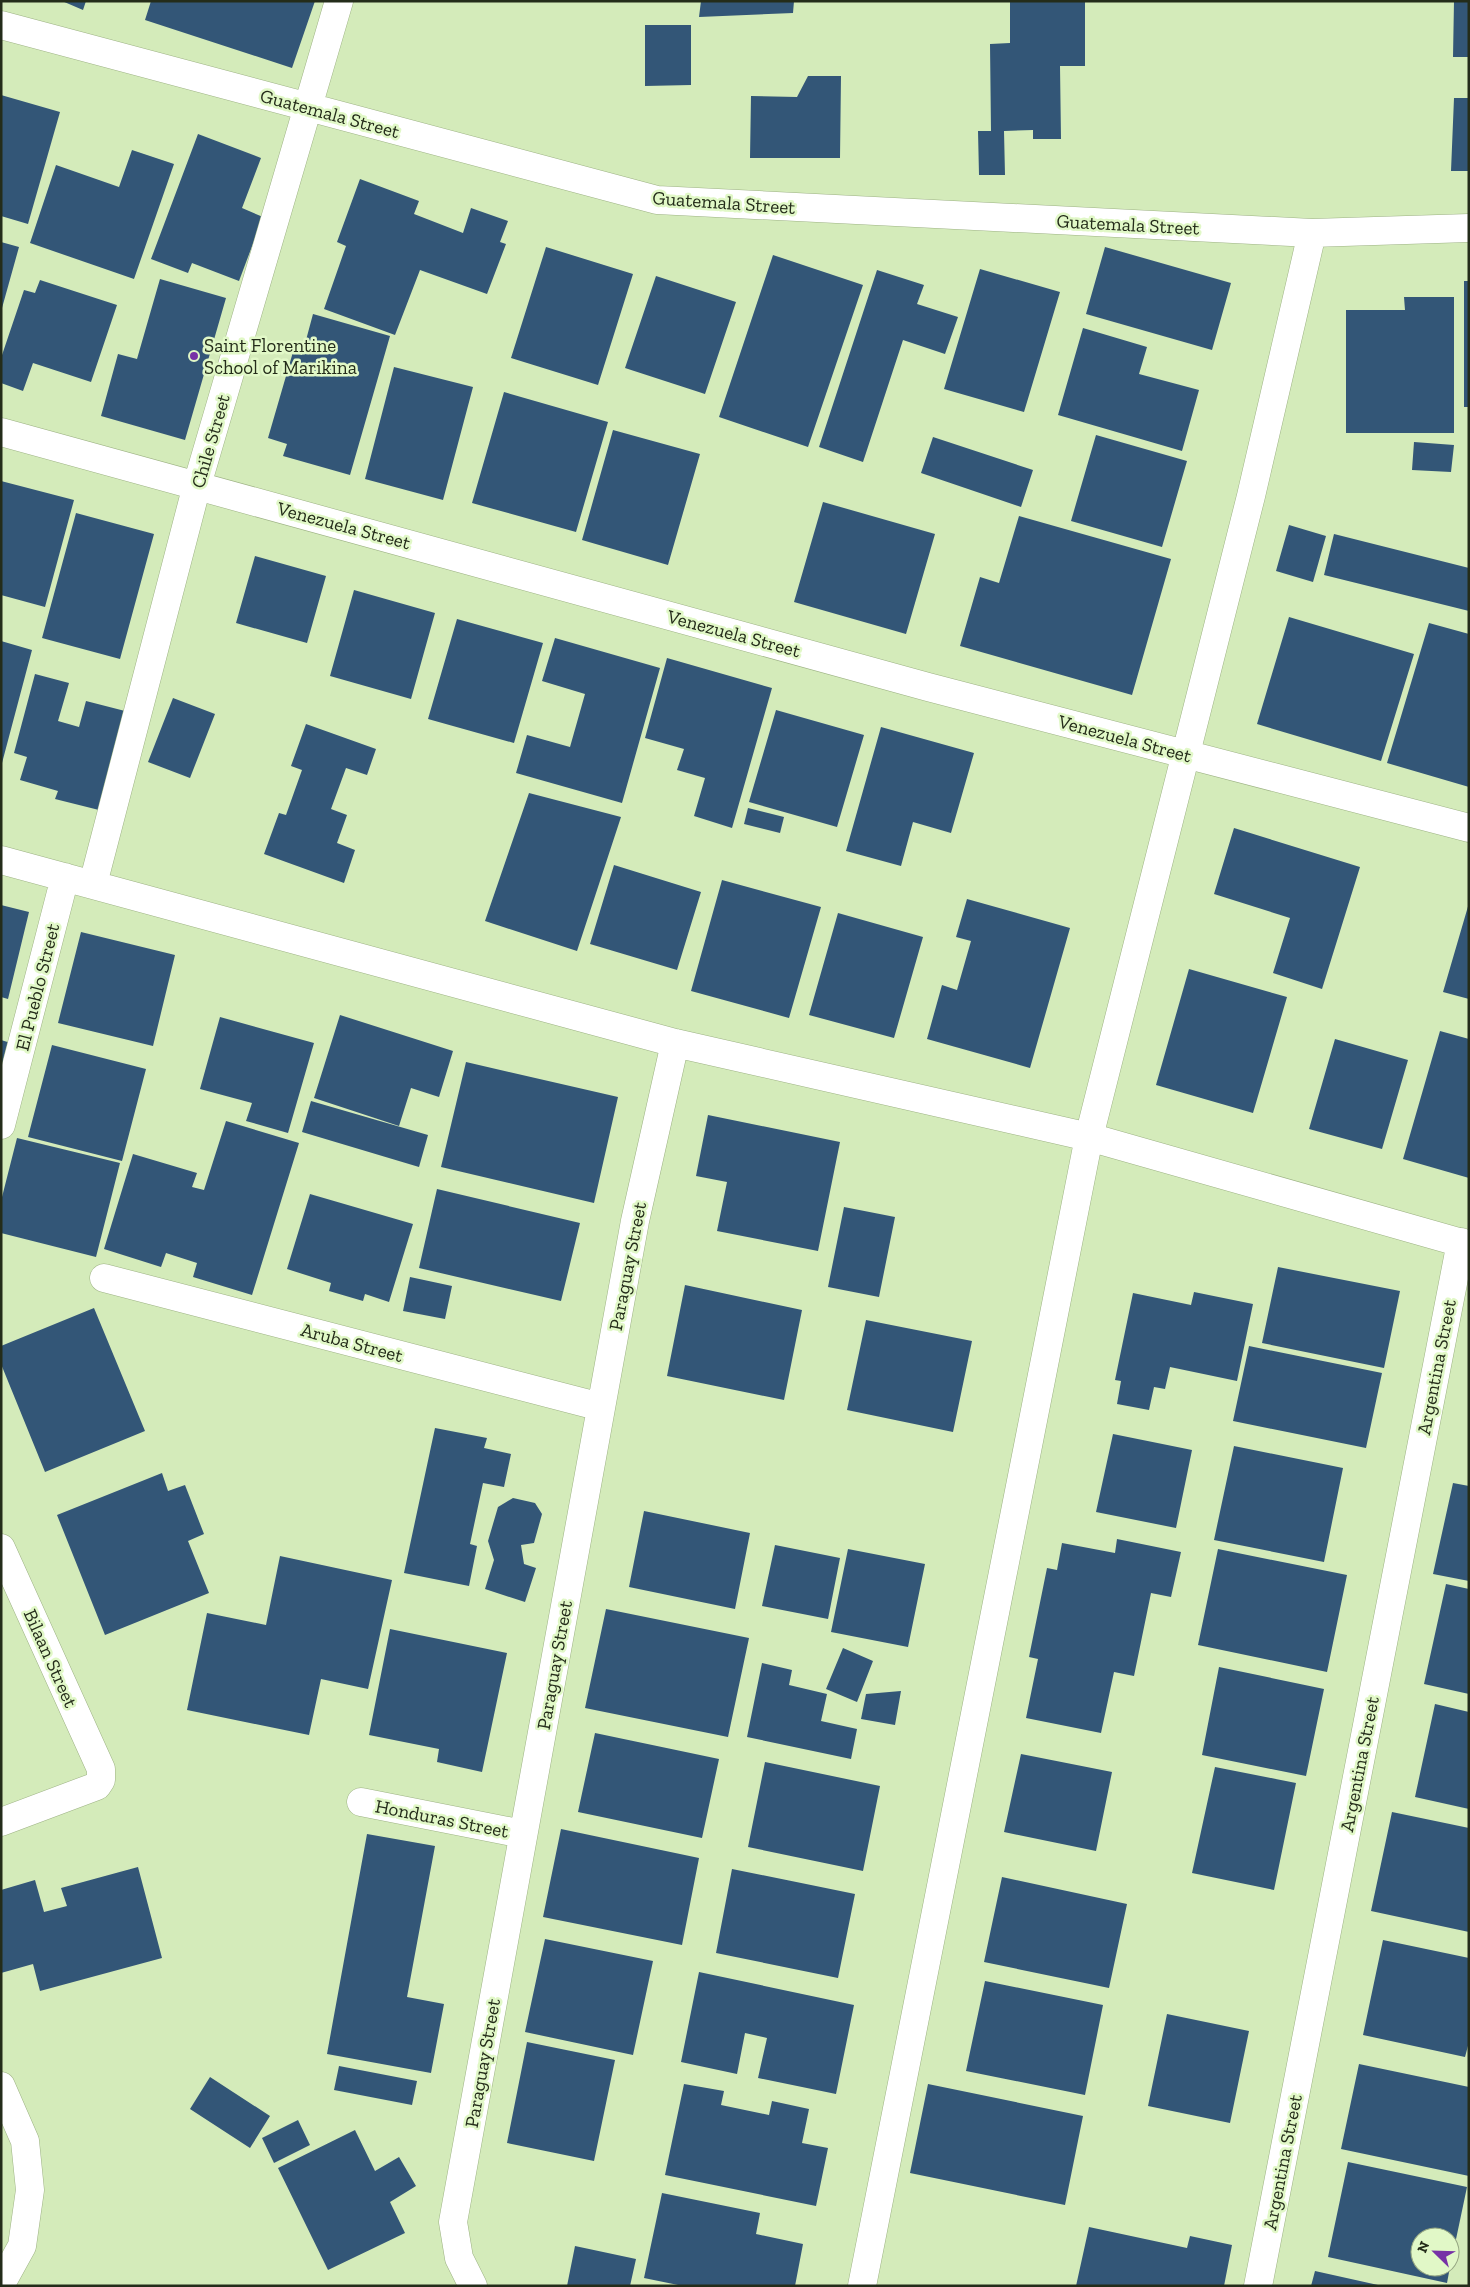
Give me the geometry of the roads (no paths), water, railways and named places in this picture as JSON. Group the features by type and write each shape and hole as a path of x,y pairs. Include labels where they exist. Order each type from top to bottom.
{"street":[{"name":"Chile Street","path":"93,884 197,485 306,107 339,1"},
{"name":"Guatemala Street","path":"1,25 657,200 1312,233 1469,228"},
{"path":"862,2286 1089,1137 1251,496 1312,233"},
{"name":"Venezuela Street","path":"1,432 928,687 1469,828"},
{"path":"1,860 675,1043 1089,1137 1465,1244"},
{"name":"El Pueblo Street","path":"1,1125 65,877"},
{"name":"Paraguay Street","path":"472,2286 459,2258 453,2222 635,1221 675,1043"},
{"name":"Argentina Street","path":"1258,2286 1465,1244"},
{"name":"Aruba Street","path":"104,1278 601,1407"},
{"name":"Bilaan Street","path":"1,1548 101,1769 101,1780 98,1786 1,1822"},
{"name":"Honduras Street","path":"361,1802 523,1834"},
{"path":"1,2086 25,2141 30,2190 22,2246 1,2284"}],"place":[{"name":"Saint Florentine School of Marikina","path":"194,356"}]}
